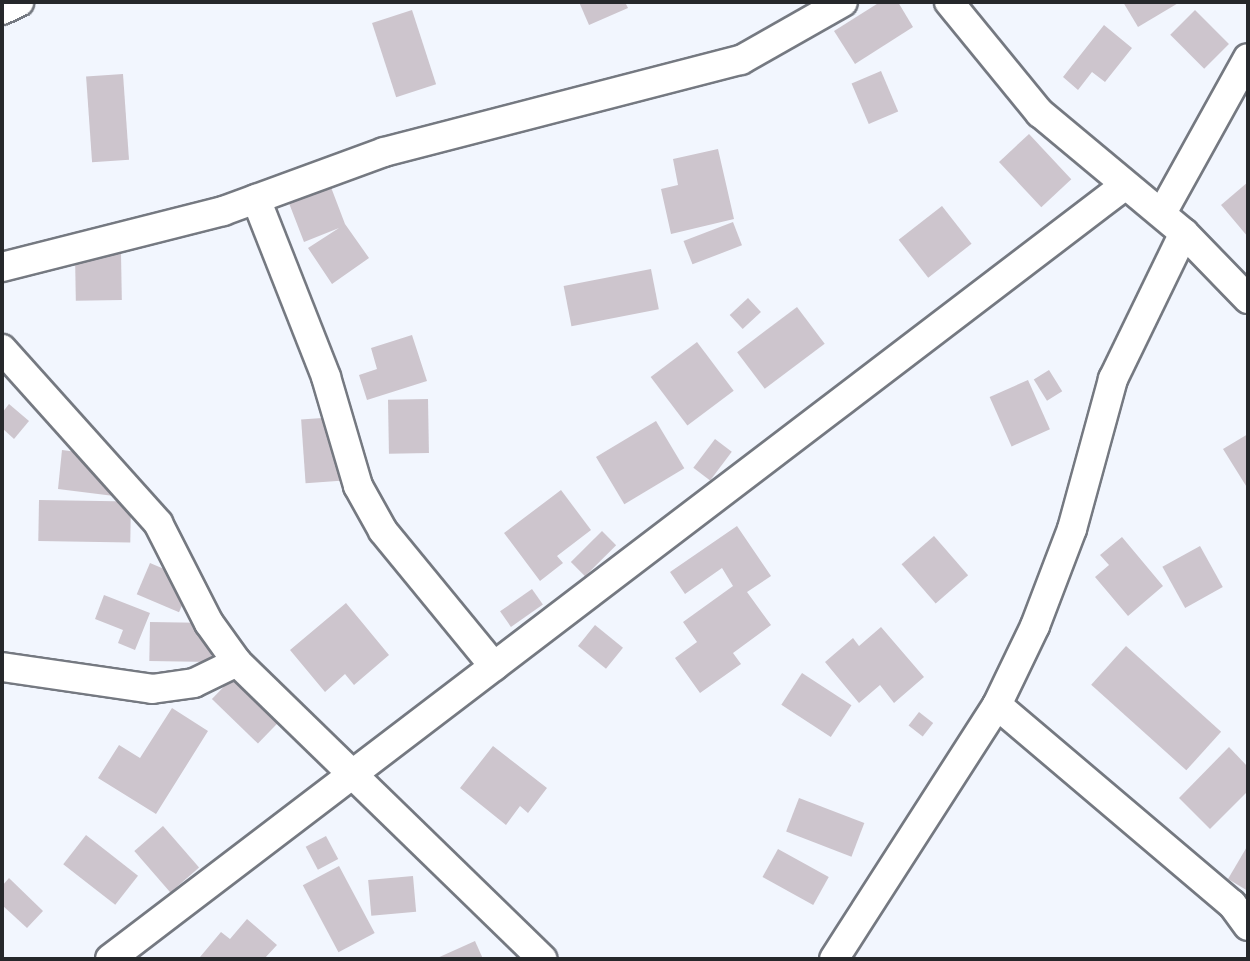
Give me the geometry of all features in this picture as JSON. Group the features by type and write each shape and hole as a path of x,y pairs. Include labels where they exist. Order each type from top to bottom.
{"street":[{"path":"2,10 19,2"},
{"path":"2,267 256,199 384,152 741,60 843,2"},
{"path":"949,2 1041,113 1124,186 1162,213 1248,299"},
{"path":"1162,213 1248,58"},
{"path":"110,959 1124,186"},
{"path":"256,199 326,377 358,486 383,531 494,666"},
{"path":"834,959 997,705 1035,626 1072,529 1113,379 1184,233"},
{"path":"2,349 158,523 209,623 237,662 350,776 467,882 542,959"},
{"path":"2,667 152,689 194,683 237,662"},
{"path":"997,705 1232,904 1248,926"}],"building":[{"path":"579,2 625,2 628,8 589,25"},
{"path":"880,2 898,2 913,27 855,64 834,31"},
{"path":"1123,2 1180,2 1138,27"},
{"path":"412,10 436,84 396,97 372,23"},
{"path":"1195,10 1229,44 1204,69 1170,35"},
{"path":"1104,25 1132,48 1105,82 1092,72 1078,90 1063,77"},
{"path":"881,71 898,112 869,124 852,84"},
{"path":"123,74 129,160 92,162 86,77"},
{"path":"1029,134 1071,179 1041,207 999,162"},
{"path":"718,149 734,219 671,234 661,189 678,185 673,159"},
{"path":"329,182 345,224 369,258 332,284 308,248 339,228 304,242 287,198"},
{"path":"1248,182 1248,237 1221,205"},
{"path":"942,206 972,244 928,278 899,240"},
{"path":"733,222 742,245 692,264 684,241"},
{"path":"121,253 122,300 76,301 75,254"},
{"path":"651,269 659,309 571,326 564,286"},
{"path":"748,298 761,312 743,329 730,315"},
{"path":"797,307 825,344 765,389 737,352"},
{"path":"412,335 427,381 367,400 359,375 377,369 371,348"},
{"path":"697,342 734,391 687,426 651,377"},
{"path":"1049,370 1062,391 1047,401 1034,380"},
{"path":"1028,380 1050,429 1012,446 990,397"},
{"path":"428,399 429,453 389,454 388,400"},
{"path":"9,404 29,421 14,439 2,428 2,413"},
{"path":"350,416 354,480 306,483 301,419"},
{"path":"656,421 684,468 624,504 596,457"},
{"path":"1248,434 1248,489 1223,449"},
{"path":"715,439 732,452 710,480 693,468"},
{"path":"62,450 100,455 117,471 114,496 58,489"},
{"path":"561,490 591,530 557,556 563,563 540,581 504,533"},
{"path":"39,500 131,502 130,543 38,541"},
{"path":"737,526 771,576 747,592 771,625 733,653 741,664 700,693 675,658 697,642 683,622 733,586 722,568 685,594 670,572"},
{"path":"602,531 616,545 585,576 571,562"},
{"path":"934,536 968,575 936,603 902,564"},
{"path":"1122,537 1163,586 1128,616 1095,577 1109,565 1100,555"},
{"path":"1200,546 1223,587 1185,608 1162,567"},
{"path":"150,563 192,581 179,612 137,594"},
{"path":"532,589 543,605 511,627 500,611"},
{"path":"104,595 150,613 135,650 118,643 123,630 95,619"},
{"path":"346,603 389,655 354,685 345,674 325,692 290,650"},
{"path":"150,622 212,623 211,662 149,661"},
{"path":"595,625 623,648 606,669 578,646"},
{"path":"881,627 924,677 894,703 880,685 859,703 825,662 853,638 859,646"},
{"path":"1126,646 1221,732 1186,770 1091,685"},
{"path":"239,671 285,715 258,744 212,699"},
{"path":"802,673 851,705 831,737 781,705"},
{"path":"172,708 208,731 156,814 98,778 119,745 140,758"},
{"path":"919,712 933,723 923,736 909,725"},
{"path":"493,746 547,788 528,813 520,806 506,825 460,788"},
{"path":"1229,747 1248,767 1248,791 1210,829 1179,798"},
{"path":"799,798 864,823 851,857 786,832"},
{"path":"163,826 199,868 170,892 134,851"},
{"path":"86,835 138,876 115,905 63,864"},
{"path":"326,836 338,859 318,870 306,847"},
{"path":"1248,845 1248,891 1228,879"},
{"path":"778,849 829,877 813,905 762,877"},
{"path":"339,866 375,933 338,952 303,885"},
{"path":"413,876 416,912 371,916 368,880"},
{"path":"9,878 43,911 27,928 2,905 2,886"},
{"path":"247,919 277,945 264,959 200,957 221,932 230,939"},
{"path":"475,941 483,959 435,959"}]}
